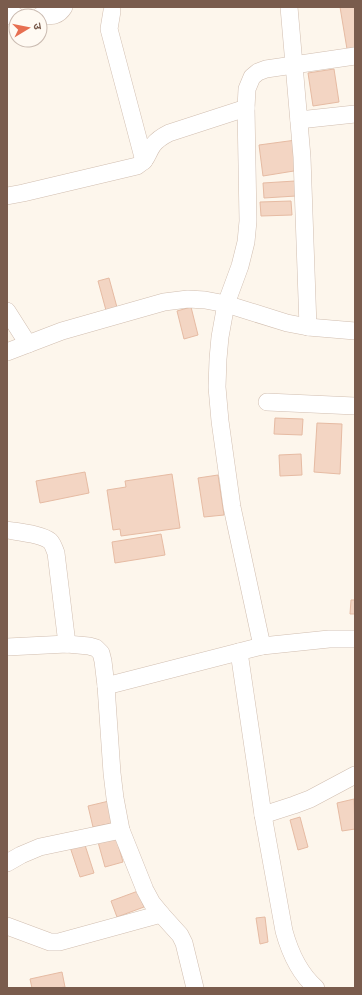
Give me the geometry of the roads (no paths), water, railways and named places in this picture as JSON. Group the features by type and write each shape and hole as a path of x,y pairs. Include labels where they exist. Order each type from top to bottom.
{"street":[{"path":"48,16 60,13 64,7"},
{"path":"289,7 302,157 308,327"},
{"path":"112,11 109,29 144,161"},
{"path":"262,646 232,507 220,421 218,387 220,337 226,304 240,266 246,242 248,221 247,89 252,77 258,72 266,69 355,56"},
{"path":"7,196 137,166 144,161 153,145 169,133 246,108"},
{"path":"299,120 355,114"},
{"path":"7,352 62,331 164,302 188,299 205,300 226,304 287,323 308,327 355,331"},
{"path":"7,311 28,344"},
{"path":"267,402 355,406"},
{"path":"7,530 43,537 53,545 56,553 67,644"},
{"path":"106,686 262,646 329,639 355,639"},
{"path":"7,647 67,644 89,646 96,648 101,653 106,686 112,773 121,830 152,903 160,914 180,935 184,943 195,988"},
{"path":"239,652 263,815 284,931 288,947 295,961 308,981 316,988"},
{"path":"263,815 310,799 355,775"},
{"path":"7,863 21,855 40,848 121,830"},
{"path":"7,926 50,942 59,942 160,914"}]}
